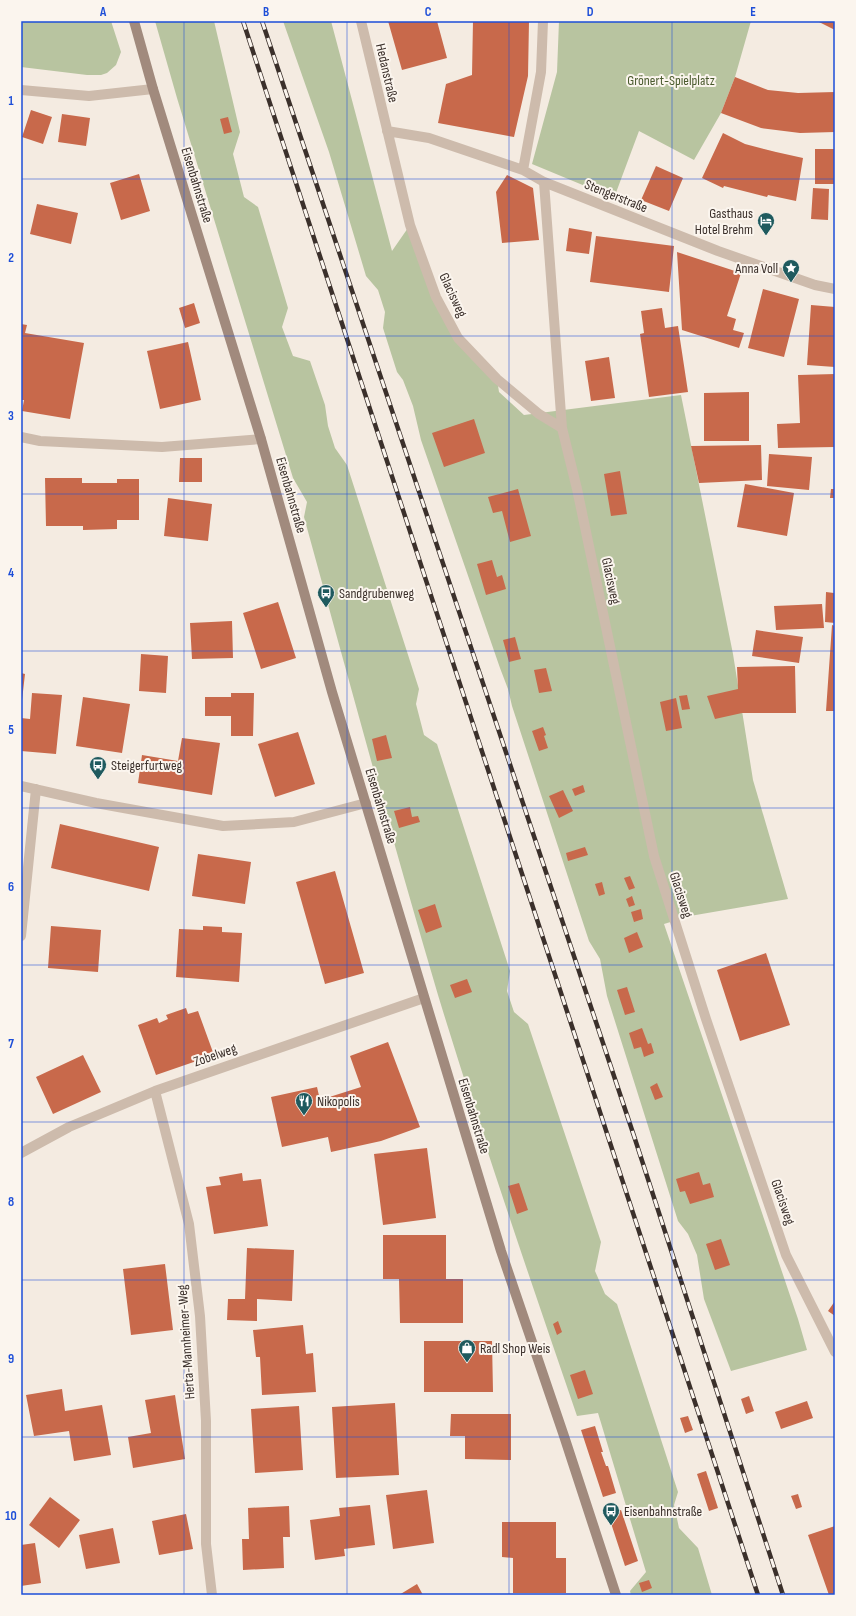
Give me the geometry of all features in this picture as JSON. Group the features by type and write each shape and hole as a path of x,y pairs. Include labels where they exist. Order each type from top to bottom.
{"street":[{"name":"Eisenbahnstraße","path":"134,21 153,89 261,439 328,678 501,1252 564,1436 616,1595"},
{"name":"Hedanstraße","path":"360,21 387,131"},
{"path":"523,170 541,72 544,21"},
{"path":"21,90 89,96 153,89"},
{"name":"Stengerstraße","path":"387,131 428,138 523,170 544,182 718,251 815,285 835,289"},
{"name":"Glacisweg","path":"387,131 410,225 436,297 458,338 497,379 539,414 562,428"},
{"name":"Glacisweg","path":"544,182 562,428 577,489 654,856 706,1019 786,1255 835,1352"},
{"path":"21,437 40,441 162,447 261,439"},
{"path":"21,786 96,803 223,826 294,822 366,803"},
{"path":"21,936 36,789"},
{"name":"Zobelweg","path":"21,1153 69,1127 155,1091 424,998"},
{"name":"Herta-Mannheimer-Weg","path":"155,1091 189,1224 200,1316 206,1421 206,1544 212,1595"}],"green space":[{"path":"21,21 111,21 121,52 116,65 107,73 101,75 87,75 21,67"},
{"path":"155,21 214,21 240,132 233,154 244,197 258,207 288,308 282,327 293,356 310,361 325,405 328,426 335,448 347,465 419,689 416,704 424,735 437,744 510,971 507,991 514,1012 528,1024 601,1242 595,1271 605,1294 617,1304 678,1492 674,1505 679,1528 698,1548 712,1595 631,1595 630,1591 646,1572 598,1413 577,1416 471,1101 403,876 304,517 307,502 293,478"},
{"path":"283,21 331,21 392,251 410,225 458,338 497,379 499,392 524,415 681,395 733,654 753,780 788,899 690,916 664,924 798,1319 807,1350 731,1371 704,1299 697,1255 688,1234 678,1221 607,996 600,959 589,941 512,706 508,689 421,440 413,406 403,380 397,372 383,328 385,312 378,290 366,276 329,152"},
{"name":"Grönert-Spielplatz","path":"559,21 751,21 735,77 721,113 694,160 639,131 614,198 532,164 557,72"}],"building":[{"path":"388,21 437,21 447,58 402,70"},
{"path":"473,21 529,21 528,76 514,137 438,123 446,84 472,75"},
{"path":"817,21 835,21 835,30"},
{"path":"735,77 768,90 798,93 835,92 835,132 800,133 761,128 721,113"},
{"path":"31,110 52,117 43,144 22,137"},
{"path":"62,114 90,118 86,146 58,142"},
{"path":"228,117 232,132 224,134 220,119"},
{"path":"723,133 745,144 803,158 796,201 768,195 767,197 724,186 723,188 702,178"},
{"path":"815,149 835,149 835,184 815,184"},
{"path":"656,166 683,178 669,211 641,200"},
{"path":"139,174 150,211 121,220 110,183"},
{"path":"507,175 533,188 539,240 502,243 496,192"},
{"path":"813,188 829,189 828,220 811,219"},
{"path":"37,204 78,213 71,244 30,234"},
{"path":"569,228 592,232 589,254 566,251"},
{"path":"596,236 674,246 669,292 590,282"},
{"path":"677,252 741,273 727,316 736,319 733,330 744,333 739,348 682,330"},
{"path":"763,289 799,299 784,357 748,348"},
{"path":"194,303 200,323 185,328 179,308"},
{"path":"811,305 835,307 835,367 807,365"},
{"path":"662,308 665,328 678,326 688,392 649,397 640,334 644,333 641,311"},
{"path":"21,324 27,325 25,333 84,343 70,419 22,411 24,400 21,400"},
{"path":"188,342 201,400 160,409 147,351"},
{"path":"609,357 615,398 591,401 585,361"},
{"path":"835,374 835,447 778,448 777,424 800,423 798,375"},
{"path":"749,392 749,441 704,441 704,393"},
{"path":"474,419 485,453 444,467 432,433"},
{"path":"761,445 762,480 699,483 691,446"},
{"path":"769,454 812,457 809,490 767,486"},
{"path":"180,458 202,458 202,482 179,482"},
{"path":"620,471 627,514 611,516 604,474"},
{"path":"45,478 82,478 82,483 117,483 117,479 139,479 139,520 117,520 117,529 83,530 83,526 46,526"},
{"path":"745,484 794,493 787,536 737,527"},
{"path":"518,489 531,536 510,542 502,511 493,513 488,497"},
{"path":"831,489 835,489 835,498 830,498"},
{"path":"168,498 212,504 208,541 164,536"},
{"path":"492,560 497,577 502,575 506,589 486,595 477,564"},
{"path":"834,585 835,623 825,622 826,592 834,593"},
{"path":"278,602 296,658 261,669 243,613"},
{"path":"822,604 824,628 776,630 774,606"},
{"path":"232,621 233,658 192,659 190,623"},
{"path":"832,625 835,626 835,711 826,711"},
{"path":"756,630 803,637 799,663 752,656"},
{"path":"515,637 521,659 509,662 503,640"},
{"path":"141,654 168,656 166,693 139,691"},
{"path":"795,666 796,713 742,713 715,719 707,696 738,689 737,667"},
{"path":"546,668 552,691 539,693 534,670"},
{"path":"21,673 25,674 22,700 21,700"},
{"path":"32,693 62,695 56,754 21,751 21,718 30,719"},
{"path":"231,693 254,693 253,736 231,736 231,716 205,716 205,697 231,697"},
{"path":"687,695 690,709 682,710 679,696"},
{"path":"83,697 130,704 122,753 76,746"},
{"path":"676,698 682,728 666,731 660,702"},
{"path":"543,727 548,748 539,751 532,731"},
{"path":"298,732 315,784 275,797 258,744"},
{"path":"386,735 392,758 377,761 372,739"},
{"path":"182,738 220,743 212,795 138,783 142,755 178,761"},
{"path":"583,785 585,792 575,796 572,789"},
{"path":"563,790 573,811 559,818 549,796"},
{"path":"410,807 412,817 418,816 420,822 399,828 394,811"},
{"path":"60,824 159,847 149,891 51,868"},
{"path":"585,847 588,855 568,861 566,853"},
{"path":"198,854 251,862 245,904 192,896"},
{"path":"335,871 364,973 325,984 296,882"},
{"path":"630,876 635,888 629,890 624,878"},
{"path":"602,882 605,894 599,896 595,884"},
{"path":"632,896 635,905 629,907 626,899"},
{"path":"435,904 442,927 426,933 418,910"},
{"path":"641,909 643,919 634,922 631,912"},
{"path":"51,926 101,930 98,972 48,968"},
{"path":"203,926 222,927 222,932 242,933 239,982 176,977 179,929 203,930"},
{"path":"637,932 643,947 629,953 624,938"},
{"path":"766,953 790,1025 740,1041 717,970"},
{"path":"467,979 472,992 455,998 450,985"},
{"path":"627,987 635,1012 625,1015 617,990"},
{"path":"186,1008 188,1014 198,1011 214,1055 156,1075 138,1025 157,1018 159,1023 168,1019 166,1015"},
{"path":"642,1028 648,1044 651,1043 654,1053 644,1057 641,1047 634,1049 629,1033"},
{"path":"388,1042 420,1127 381,1141 331,1152 328,1137 282,1147 271,1097 317,1087 320,1100 361,1087 350,1056"},
{"path":"83,1055 101,1092 53,1114 36,1077"},
{"path":"657,1083 663,1097 655,1100 650,1087"},
{"path":"427,1148 436,1218 383,1225 374,1154"},
{"path":"699,1172 703,1185 710,1183 714,1197 690,1204 685,1191 680,1192 676,1179"},
{"path":"242,1173 243,1181 261,1179 268,1226 214,1234 206,1187 221,1185 219,1177"},
{"path":"519,1183 528,1210 517,1214 508,1186"},
{"path":"383,1235 446,1235 446,1279 463,1279 463,1323 400,1323 399,1279 383,1279"},
{"path":"721,1239 730,1265 715,1270 706,1244"},
{"path":"247,1248 294,1250 292,1301 257,1299 257,1321 227,1320 228,1299 245,1299"},
{"path":"165,1264 173,1330 131,1335 123,1269"},
{"path":"835,1301 835,1316 828,1311"},
{"path":"558,1321 562,1332 557,1335 553,1324"},
{"path":"303,1325 306,1354 313,1353 316,1392 262,1395 260,1357 256,1357 253,1330"},
{"path":"424,1341 492,1341 493,1392 424,1392"},
{"path":"585,1370 593,1394 578,1399 570,1375"},
{"path":"62,1389 65,1411 102,1405 111,1455 74,1461 69,1431 34,1436 26,1395"},
{"path":"175,1395 185,1459 133,1468 128,1437 151,1433 145,1400"},
{"path":"749,1396 754,1411 746,1414 741,1399"},
{"path":"807,1401 813,1418 781,1429 775,1412"},
{"path":"395,1403 399,1475 336,1478 332,1407"},
{"path":"299,1406 303,1470 255,1473 251,1409"},
{"path":"451,1414 511,1414 511,1460 465,1459 465,1436 450,1436"},
{"path":"688,1416 693,1430 685,1433 680,1418"},
{"path":"595,1426 603,1452 601,1452 606,1466 608,1466 616,1493 603,1497 581,1430"},
{"path":"706,1471 718,1508 709,1511 697,1474"},
{"path":"427,1490 434,1543 393,1549 386,1495"},
{"path":"798,1494 802,1507 796,1509 791,1496"},
{"path":"50,1497 80,1520 59,1548 29,1525"},
{"path":"370,1505 375,1545 344,1549 345,1556 315,1560 310,1520 340,1516 339,1508"},
{"path":"289,1506 290,1537 283,1537 284,1568 243,1570 242,1539 249,1539 248,1508"},
{"path":"621,1510 638,1561 625,1566 608,1514"},
{"path":"186,1514 193,1549 159,1555 152,1521"},
{"path":"502,1522 556,1522 556,1558 566,1558 566,1593 513,1593 513,1558 502,1557"},
{"path":"835,1526 835,1595 829,1595 808,1535"},
{"path":"113,1528 120,1563 86,1569 79,1535"},
{"path":"35,1543 41,1583 21,1586 21,1545"},
{"path":"649,1580 652,1588 642,1592 639,1583"},
{"path":"417,1584 423,1595 399,1595"}],"railway":[{"path":"243,21 758,1595"},
{"path":"262,21 634,1136 783,1595"}],"place":[{"name":"Gasthaus Hotel Brehm","path":"766,236"},
{"name":"Anna Voll","path":"791,283"},
{"name":"Sandgrubenweg","path":"326,608"},
{"name":"Steigerfurtweg","path":"98,780"},
{"name":"Nikopolis","path":"304,1116"},
{"name":"Radl Shop Weis","path":"467,1363"},
{"name":"Eisenbahnstraße","path":"611,1526"}]}
